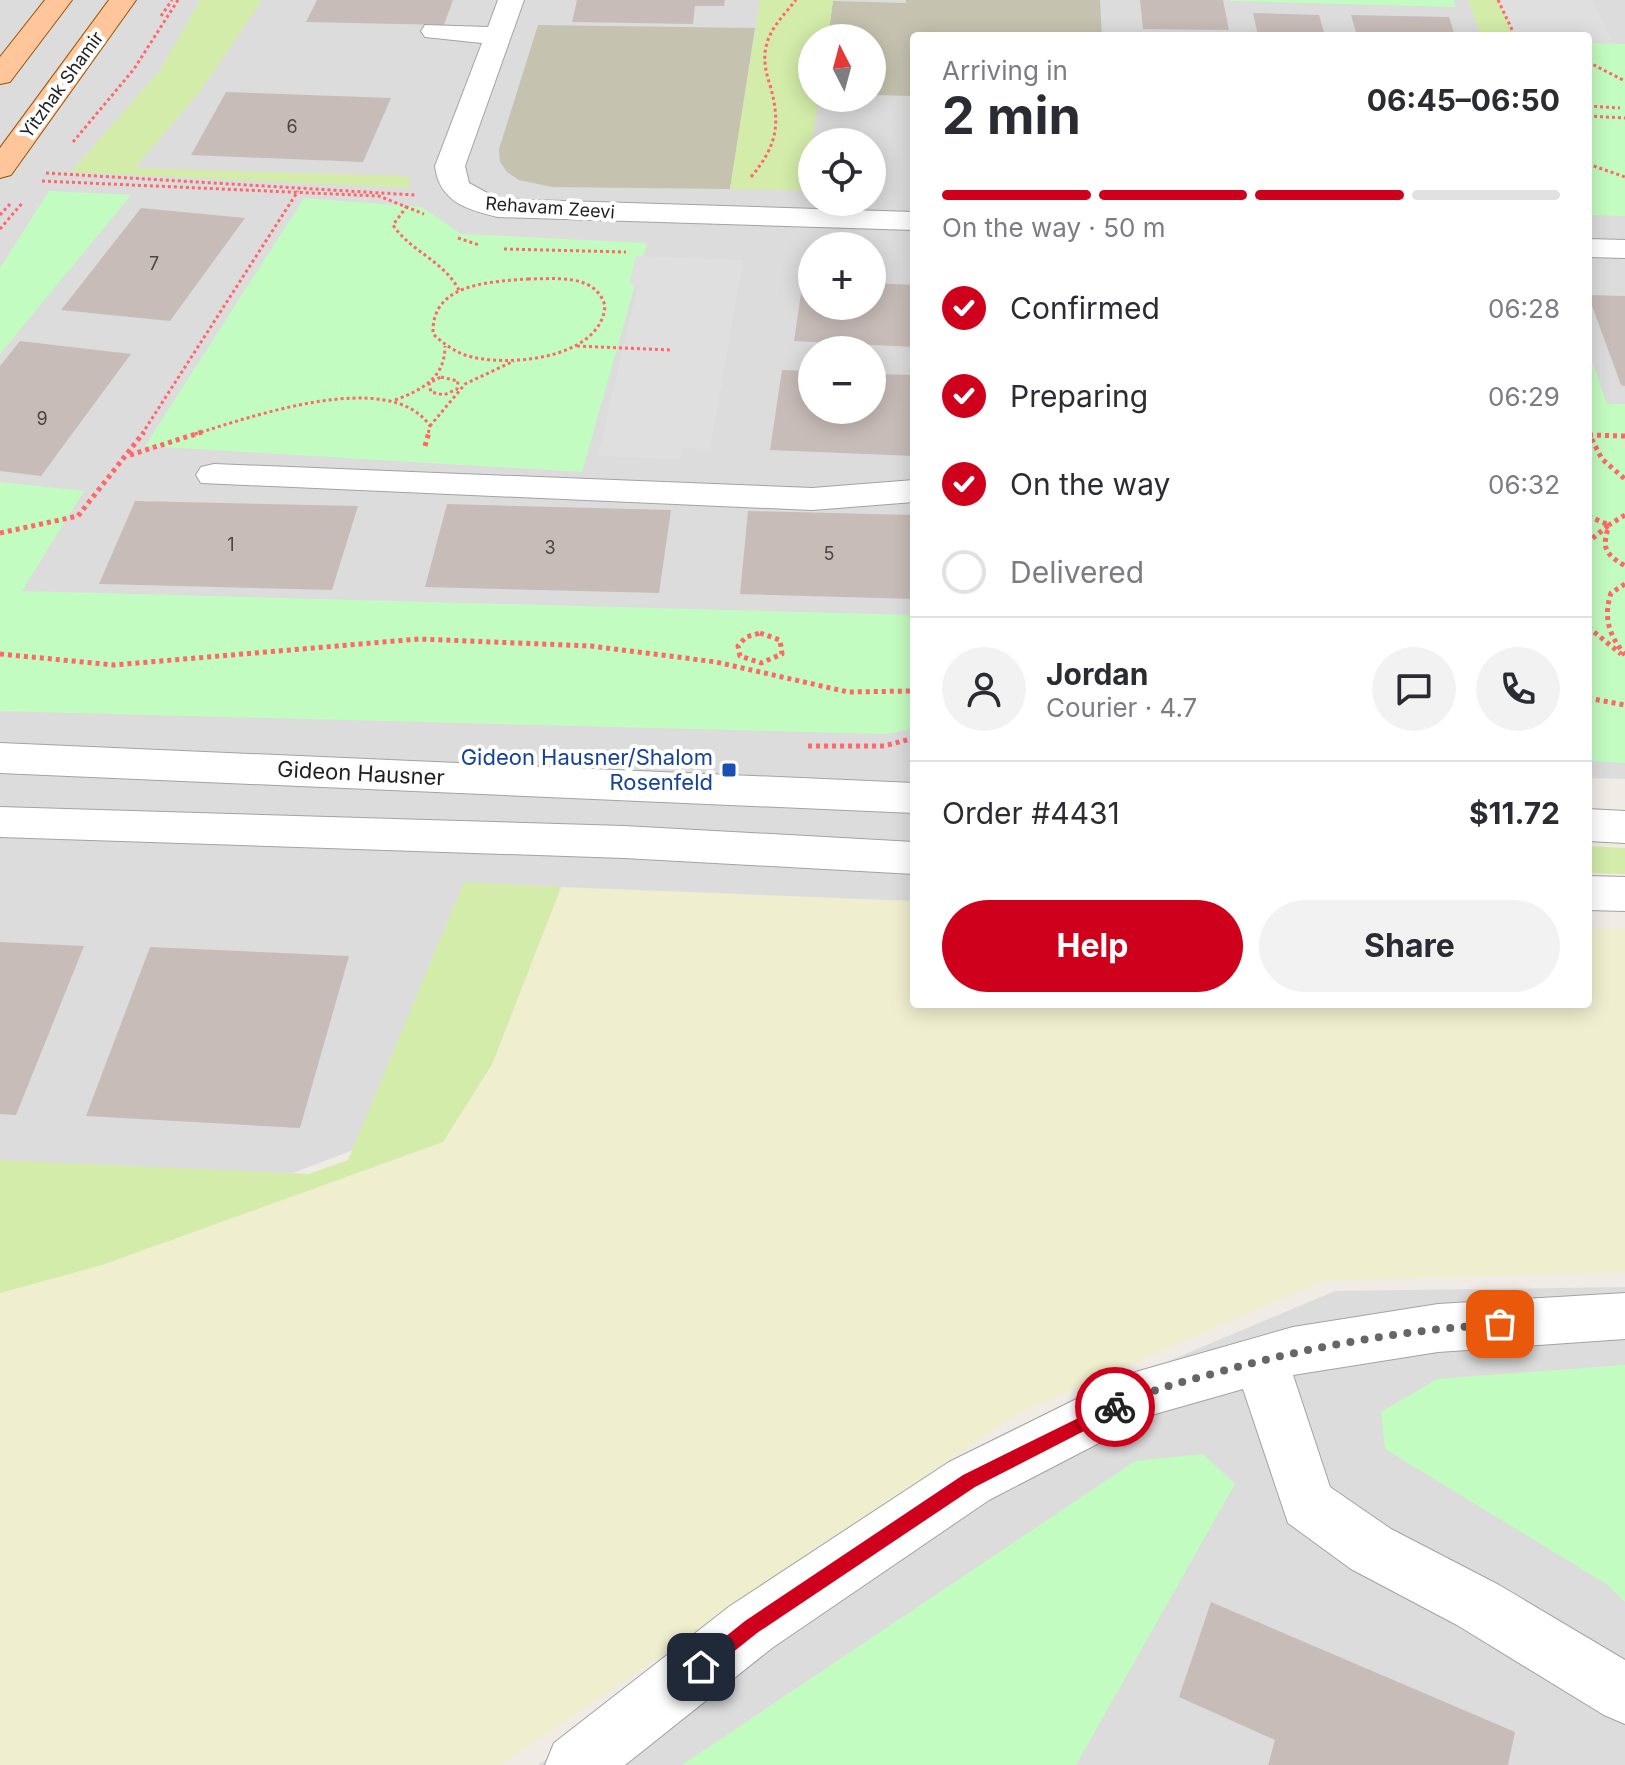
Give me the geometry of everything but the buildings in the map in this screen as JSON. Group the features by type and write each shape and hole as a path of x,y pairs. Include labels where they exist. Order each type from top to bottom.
{"main road":[{"path":"0,76 59,0"},
{"name":"Yitzhak Shamir","path":"0,169 123,4"}],"street":[{"name":"Rehavam Zeevi","path":"511,0 450,166 450,180 459,192 476,203 498,208 910,221"},
{"path":"435,31 500,33"},
{"name":"Rehavam Zeevi","path":"818,219 910,238"},
{"path":"1592,248 1625,249"},
{"path":"214,475 812,499 910,491"},
{"name":"Gideon Hausner","path":"0,758 910,798"},
{"path":"754,791 861,784 910,777"},
{"path":"0,822 624,842 910,858"},
{"path":"1592,825 1625,827"},
{"path":"1592,893 1625,894"},
{"path":"576,1765 751,1627 969,1481 1144,1392 1293,1351 1438,1328 1625,1316"},
{"path":"1261,1360 1308,1504 1371,1549 1478,1605 1625,1694"}],"path":[{"path":"67,150 134,69 178,0"},
{"path":"721,216 770,156 779,137 780,114 765,68 764,48 772,29 796,0"},
{"path":"1498,0 1513,32"},
{"path":"1592,64 1625,81"},
{"path":"1592,106 1622,106"},
{"path":"1602,115 1622,106"},
{"path":"1592,116 1625,118"},
{"path":"57,162 40,181 379,196 423,212 433,223"},
{"path":"1592,165 1625,177"},
{"path":"37,172 393,191 426,201"},
{"path":"0,533 78,516 129,455 298,191"},
{"path":"0,229 30,193"},
{"path":"407,206 393,225 396,232 429,252 453,276 459,290"},
{"path":"455,236 489,247"},
{"path":"592,244 637,246"},
{"path":"498,248 616,254 628,251"},
{"path":"415,483 430,426 457,389 479,373 576,345 592,335 604,320 604,299 588,284 528,279 459,290 447,297 434,315 433,334 454,352 480,358 524,359"},
{"path":"390,401 413,394 432,380 446,365 445,345"},
{"path":"576,345 672,350"},
{"path":"432,380 452,378 458,381 457,389"},
{"path":"432,380 428,389 434,394 457,389"},
{"path":"129,455 299,406 332,401 390,401 414,408 430,426"},
{"path":"1592,434 1625,436"},
{"path":"1592,441 1602,459 1625,479"},
{"path":"1592,539 1625,515"},
{"path":"1592,518 1609,525"},
{"path":"1609,525 1603,546 1607,555 1625,566"},
{"path":"1625,584 1611,593 1606,618 1609,632 1625,656"},
{"path":"1592,630 1625,656"},
{"path":"768,634 783,644 778,658 765,664 749,665 738,650 746,637 768,634"},
{"path":"0,654 35,660 114,665 419,639 591,646 749,665 848,692 910,691"},
{"path":"1592,699 1625,705"}],"shaded area":[{"path":"0,0 1625,0 1625,779 1592,778 1592,32 910,32 910,939 122,1238 0,1280"},
{"path":"1100,0 1102,32 910,32 910,96 886,95 886,24 830,24 833,1"},
{"path":"1498,0 1592,0 1612,43 1592,43 1592,32 1513,32"},
{"path":"538,25 755,28 730,189 552,187 519,180 507,172 500,162 499,149"},
{"path":"636,256 743,260 710,449 682,448 680,459 598,456 638,285 629,284"},
{"path":"1625,1287 1625,1765 538,1765 1043,1414 1335,1291"}],"green space":[{"path":"200,0 262,0 201,90 135,168 409,176 409,188 71,172 161,69"},
{"path":"760,0 833,0 830,24 798,24 798,112 817,112 814,128 798,128 798,190 730,189"},
{"path":"1453,0 1456,7 1231,1"},
{"path":"1468,0 1498,0 1513,32 1480,32"},
{"path":"1592,43 1625,44 1625,216 1592,215"},
{"path":"49,191 131,195 0,354 0,268"},
{"path":"304,198 422,207 461,234 647,243 582,472 145,446"},
{"path":"1592,361 1607,404 1625,404 1625,763 1592,761"},
{"path":"0,482 84,491 22,591 910,615 910,729 887,734 0,711"},
{"path":"1592,846 1625,848 1625,874 1592,873"},
{"path":"464,882 561,887 492,1064 443,1142 102,1265 0,1293 0,1160 309,1174 348,1160"},
{"path":"561,887 910,901 910,1008 1592,1008 1592,927 1625,929 1625,1272 1322,1281 1019,1413 501,1765 0,1765 0,1293 102,1265 443,1142 492,1064"},
{"path":"1625,1365 1625,1602 1608,1585 1385,1449 1381,1412 1437,1379"},
{"path":"1203,1454 1235,1484 1076,1765 682,1765 1135,1461"}],"way so far":[{"path":"1115,1407 1144,1392 1293,1351 1438,1328 1500,1324"}],"place":[{"name":"Gideon Hausner/Shalom Rosenfeld","path":"729,770"}],"route":[{"path":"701,1667 751,1627 969,1481 1115,1407"}]}
